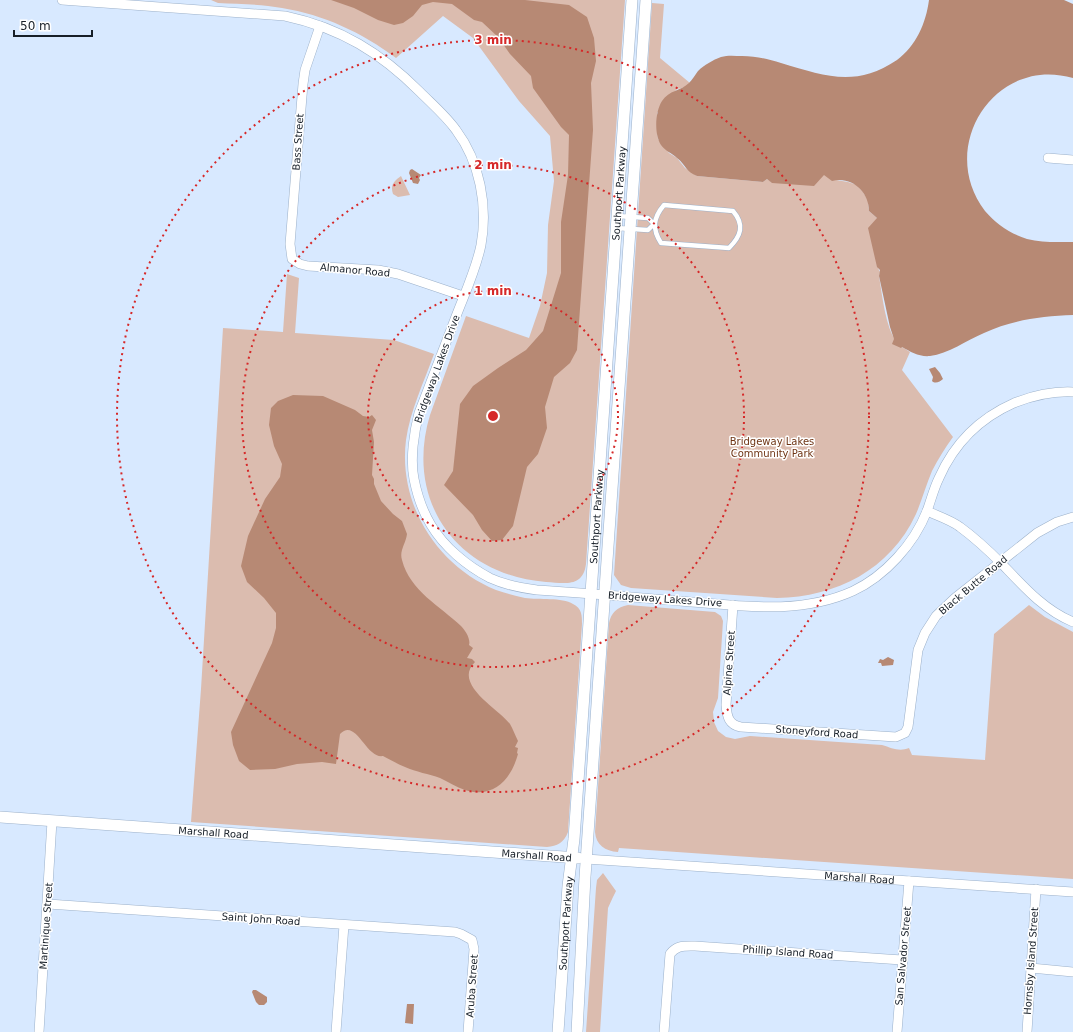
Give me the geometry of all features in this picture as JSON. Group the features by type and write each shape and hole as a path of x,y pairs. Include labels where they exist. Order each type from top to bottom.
{"street":[{"name":"Bridgeway Lakes Drive","path":"62,0 196,5 286,16 303,20 342,34 360,43 378,55 401,73 456,130 477,169 484,210 483,228 477,258 419,413 415,431 413,453 414,478 422,505 431,525 445,544 466,562 489,577 518,587 537,590 733,605 796,607 818,603 854,590 880,574 893,562 913,536 927,510 939,477 954,452 976,426 1006,407 1022,400 1055,393 1073,392"},
{"name":"Southport Parkway","path":"558,1032 568,886 572,858 632,0"},
{"name":"Southport Parkway","path":"577,1032 586,858 646,0"},
{"name":"Bass Street","path":"292,260 290,244 303,84 320,26"},
{"path":"1048,158 1073,160"},
{"name":"Almanor Road","path":"292,260 308,266 378,270 398,274 463,296"},
{"path":"927,510 960,526 1000,562 1046,608 1062,618 1073,622"},
{"name":"Black Butte Road","path":"905,732 909,721 918,650 925,633 936,616 955,598 1037,533 1057,522 1073,517"},
{"name":"Alpine Street","path":"729,721 726,705 733,605"},
{"name":"Stoneyford Road","path":"729,721 734,725 741,727 884,737 896,737 905,732"},
{"name":"Marshall Road","path":"0,817 1073,892"},
{"name":"Martinique Street","path":"39,1032 52,821"},
{"name":"San Salvador Street","path":"897,1032 909,881"},
{"name":"Hornsby Island Street","path":"1027,1032 1036,889"},
{"name":"Saint John Road","path":"48,904 455,932 472,940"},
{"path":"336,1032 344,925"},
{"name":"Aruba Street","path":"468,1032 474,956 472,940"},
{"name":"Phillip Island Road","path":"664,1032 670,954 674,949 681,946 902,960"},
{"path":"1031,968 1073,972"}],"lane":[{"path":"616,228 630,223 648,218 654,224 656,235 661,243 729,248 737,241 741,224 733,211 664,205 657,213 654,224 648,230 630,223 617,216"}],"green space":[{"path":"211,0 625,0 586,564 584,572 577,581 566,583 546,582 514,576 487,565 463,549 445,528 432,504 425,476 424,447 430,415 466,316 529,338 540,306 547,273 548,225 554,181 550,136 519,101 473,38 443,16 396,58 356,33 313,15 274,7 250,4 218,3"},
{"name":"Bridgeway Lakes Community Park","path":"652,3 664,4 660,58 690,83 686,87 677,89 657,113 658,139 669,153 677,158 685,168 697,176 763,182 767,179 773,183 824,174 836,180 857,185 868,200 869,211 877,218 878,268 880,272 879,276 881,291 888,324 897,343 910,352 902,370 953,437 932,471 916,514 905,534 892,551 876,565 859,577 840,586 799,596 777,598 631,588 621,585 614,575"},
{"path":"401,176 410,195 398,197 393,194 392,186"},
{"path":"287,274 299,278 295,333 394,340 434,354 408,429 405,464 408,487 415,509 426,530 439,549 456,565 475,579 496,590 525,598 563,600 573,604 580,610 582,615 582,624 568,832 564,839 557,845 547,847 191,822 201,689 223,328 283,332"},
{"path":"628,605 715,612 721,616 723,621 718,698 713,712 714,722 718,731 726,737 735,739 750,736 882,745 899,750 909,748 912,755 985,760 994,634 1029,605 1045,617 1073,632 1073,879 619,848 618,852 605,849 599,844 595,832 609,623 611,616 615,611"},
{"path":"603,873 616,891 608,908 600,1032 586,1032 596,888 597,880"}],"shaded area":[{"path":"331,0 525,0 569,5 587,17 594,38 596,61 591,83 593,130 577,350 570,363 554,377 545,407 547,428 538,454 527,467 513,526 502,540 492,541 482,530 473,515 444,485 453,471 460,404 473,386 526,350 543,331 561,273 561,222 568,175 569,135 561,127 533,88 531,76 510,54 498,37 482,22 474,20 452,4 433,2 422,5 413,16 403,23 394,25 378,20 354,8"},
{"path":"929,0 1064,0 1073,4 1073,78 1045,74 1019,80 998,93 981,112 971,135 967,160 972,186 985,211 999,224 1015,234 1027,239 1044,242 1073,242 1073,315 1050,316 1016,322 984,333 944,353 922,356 892,344 894,339 879,276 880,270 877,267 868,228 877,218 869,211 866,198 858,187 846,181 832,181 824,175 814,186 772,183 767,179 763,182 697,176 690,172 675,156 664,149 657,135 656,123 658,111 665,97 686,86 700,69 721,57 757,57 812,72 840,77 853,77 882,69 897,60 915,41 923,25"},
{"path":"412,169 421,175 418,184 413,183 409,173"},
{"path":"935,367 943,379 939,382 932,381 933,377 929,369"},
{"path":"293,395 323,396 355,410 363,416 369,417 372,415 376,420 372,430 374,442 372,475 381,501 402,521 407,534 401,553 406,571 419,589 466,632 469,645 473,648 467,658 472,659 475,662 469,670 469,679 480,696 510,724 518,741 515,747 518,748 518,754 511,772 506,779 492,789 484,792 465,790 440,778 405,767 383,756 377,755 371,751 356,734 346,730 340,734 336,764 322,762 297,764 275,769 250,770 239,761 233,745 231,732 272,643 276,628 276,613 264,598 247,582 241,566 248,536 265,499 280,477 282,464 274,446 269,425 271,408 278,401"},
{"path":"888,657 894,660 893,665 882,666 881,663 878,663 880,659 883,660"},
{"path":"253,990 256,990 267,997 267,1002 264,1005 259,1005 256,1002 252,992"},
{"path":"407,1004 414,1004 413,1024 405,1023"}]}
